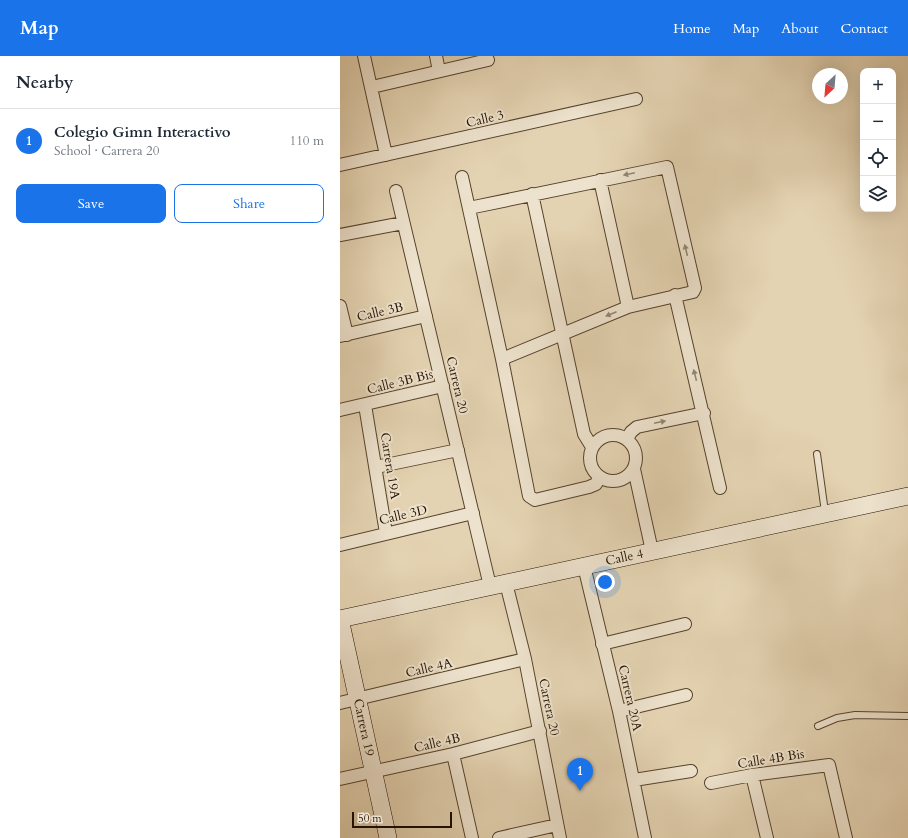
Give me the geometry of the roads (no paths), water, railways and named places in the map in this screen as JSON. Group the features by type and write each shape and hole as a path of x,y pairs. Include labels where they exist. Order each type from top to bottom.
{"street":[{"path":"364,56 386,155"},
{"path":"436,56 439,71"},
{"path":"372,87 488,60"},
{"name":"Calle 3","path":"340,165 636,99"},
{"path":"469,208 667,167 695,288 693,292 628,307 502,359"},
{"path":"462,177 502,359 529,496 531,499 535,500 589,486 596,484 599,477"},
{"path":"600,180 628,307"},
{"name":"Carrera 20","path":"396,191 473,513 525,659 560,838"},
{"path":"532,194 584,434 592,447"},
{"path":"340,235 403,223"},
{"path":"675,295 704,413 720,488"},
{"path":"340,306 343,335"},
{"name":"Calle 3B","path":"343,335 426,316"},
{"name":"Calle 3B Bis","path":"340,410 443,386"},
{"name":"Carrera 19A","path":"365,404 386,533"},
{"path":"627,439 631,432 637,427 704,413"},
{"path":"608,435 621,436 627,439 635,449 636,463 634,469 625,478 618,481 605,480 599,477 591,467 590,453 592,447 601,438 608,435"},
{"path":"376,467 458,450"},
{"path":"634,469 652,551"},
{"name":"Calle 4","path":"340,618 908,496"},
{"name":"Calle 3D","path":"340,545 473,513"},
{"name":"Carrera 20A","path":"584,566 619,711 645,838"},
{"name":"Carrera 19","path":"340,618 388,838"},
{"path":"602,644 686,624"},
{"name":"Calle 4A","path":"340,703 525,659"},
{"path":"619,711 686,695"},
{"name":"Calle 4B","path":"340,779 453,754 540,731"},
{"path":"453,754 472,838"},
{"name":"Calle 4B Bis","path":"711,783 752,775 828,764 846,838"},
{"path":"634,780 691,771"},
{"path":"752,775 767,838"},
{"path":"499,838 557,825"}],"lane":[{"path":"817,454 826,514"},
{"path":"818,726 836,718 855,715 908,716"}],"place":[{"name":"Colegio Gimn Interactivo","path":"580,791"}]}
